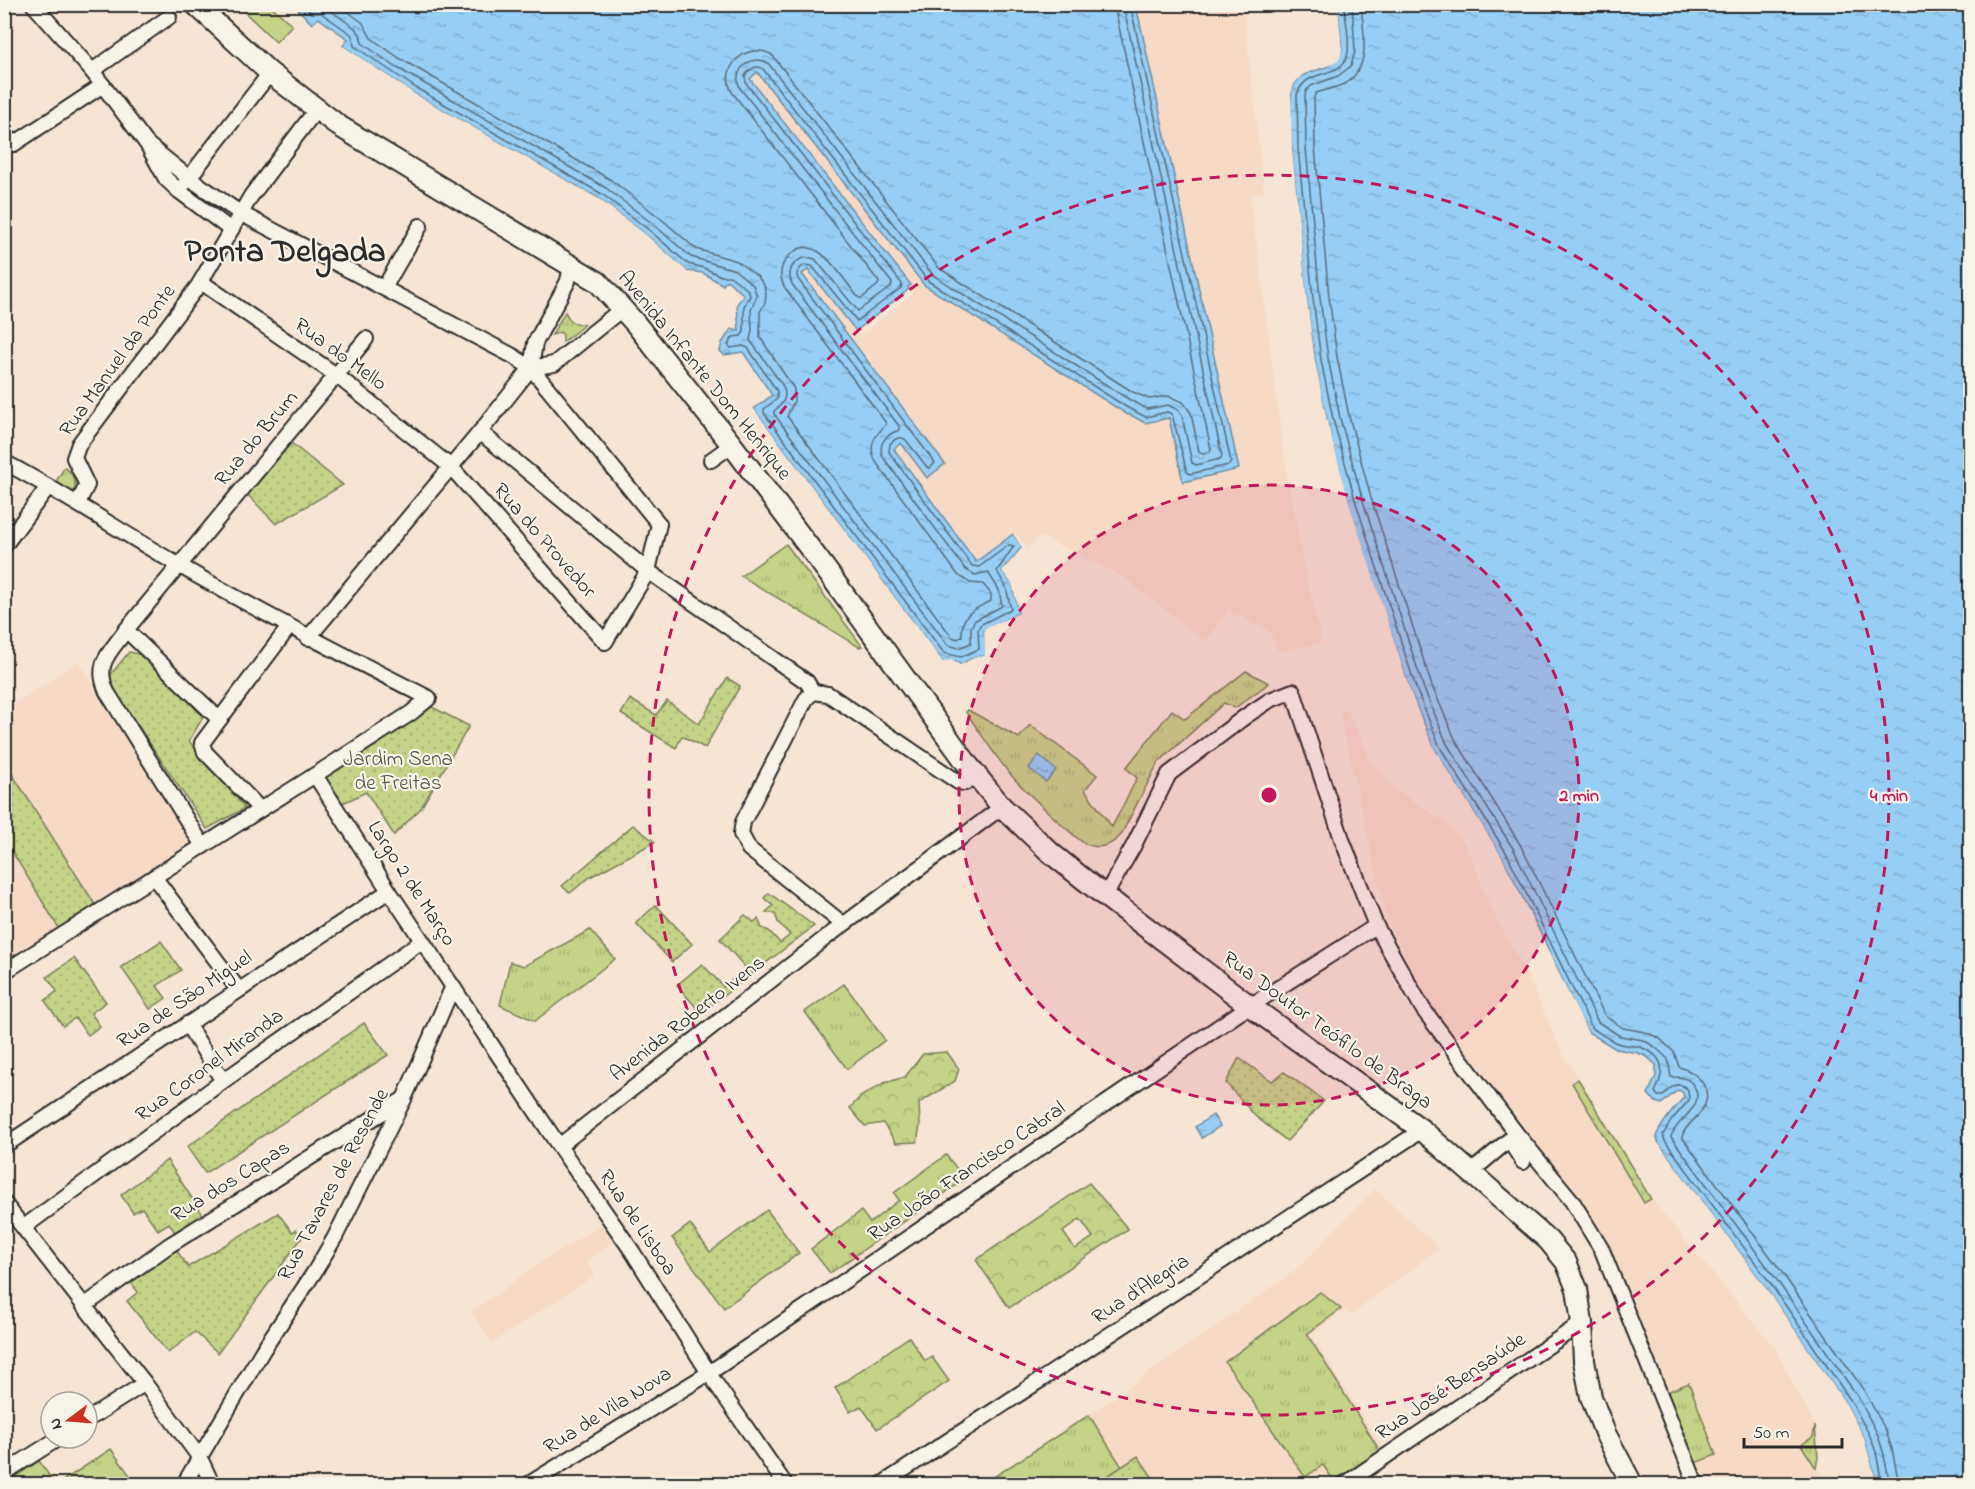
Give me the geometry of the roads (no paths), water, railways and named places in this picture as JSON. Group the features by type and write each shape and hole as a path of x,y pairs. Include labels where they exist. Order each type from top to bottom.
{"main road":[{"name":"Avenida Infante Dom Henrique","path":"195,4 270,73 339,126 598,282 623,308 732,445 968,765 1002,807"},
{"name":"Rua Doutor Teófilo de Braga","path":"1002,807 1052,854 1105,896 1250,1006 1422,1130 1548,1240 1566,1262 1577,1289 1584,1361 1591,1396 1627,1482"}],"street":[{"path":"33,4 103,85 147,144 166,178 179,191 231,230"},
{"path":"92,71 168,16"},
{"path":"179,191 270,73"},
{"path":"4,132 14,144 103,85"},
{"name":"Rua Manuel da Ponte","path":"78,503 87,485 74,458 79,444 201,282 251,196 316,110"},
{"path":"147,144 189,178 240,213 513,356 531,368 659,524 648,571"},
{"path":"384,288 420,226"},
{"path":"308,638 531,368 535,343 568,281 571,265"},
{"name":"Rua do Mello","path":"201,282 336,375 451,467"},
{"path":"531,368 554,364 623,308"},
{"name":"Rua do Brum","path":"203,846 107,692 101,679 101,669 105,659 126,630 366,339"},
{"path":"480,432 648,571 807,682 813,692"},
{"path":"711,460 732,445"},
{"path":"4,462 78,503 179,566 308,638 429,698 315,775 4,972"},
{"name":"Rua do Provedor","path":"451,467 605,642 648,571"},
{"path":"4,546 48,487"},
{"path":"260,809 205,752 202,743 289,627"},
{"path":"126,630 219,718"},
{"path":"1105,896 1134,845 1169,774 1246,716 1270,700 1293,691 1343,842 1376,926 1424,1009 1516,1133 1572,1201 1602,1250 1696,1485"},
{"path":"813,692 828,694 958,782 965,783 970,777 968,765"},
{"path":"813,692 800,710 743,822 741,834 749,849 843,924"},
{"name":"Largo 2 de Março","path":"315,775 388,891 453,986"},
{"name":"Avenida Roberto Ivens","path":"559,1146 843,924 1002,807"},
{"path":"154,877 238,989"},
{"name":"Rua de São Miguel","path":"4,1146 388,891"},
{"name":"Rua João Francisco Cabral","path":"709,1373 1250,1006 1376,926"},
{"name":"Rua Coronel Miranda","path":"24,1227 422,941"},
{"name":"Rua de Lisboa","path":"453,986 632,1251 709,1373 785,1485"},
{"name":"Rua Tavares de Resende","path":"184,1485 263,1350 320,1262 404,1099 453,986"},
{"path":"187,1024 223,1082"},
{"name":"Rua dos Capas","path":"84,1306 168,1246 404,1099"},
{"name":"Rua d'Alegria","path":"882,1485 1422,1130"},
{"path":"1471,1172 1509,1140 1523,1162"},
{"path":"4,1203 200,1458 212,1485"},
{"name":"Rua José Bensaúde","path":"1345,1485 1582,1323"},
{"name":"Rua de Vila Nova","path":"529,1485 709,1373"},
{"path":"99,1412 139,1387 143,1381"},
{"path":"4,1473 40,1450"}],"water":[{"path":"294,5 1136,5 1239,469 1183,482 1169,418 1145,423 1128,415 924,285 757,72 750,79 911,285 856,331 808,270 802,274 945,464 927,478 901,443 894,449 976,562 1013,534 1022,547 1002,571 1012,584 1019,613 984,630 986,656 974,657 960,665 958,662 943,662 754,409 772,395 743,352 724,355 720,351 731,329 739,331 737,304 744,295 727,280 723,285 703,273 687,271 645,234 599,199 413,93 343,46 348,39 318,18 312,24"},
{"path":"1338,5 1970,5 1970,1484 1877,1484 1864,1438 1846,1404 1763,1284 1659,1144 1656,1136 1665,1120 1684,1097 1683,1093 1679,1090 1661,1104 1656,1102 1648,1094 1656,1076 1656,1065 1647,1057 1616,1049 1588,1032 1502,857 1435,750 1411,693 1345,489 1321,392 1311,335 1292,153 1290,108 1296,82 1309,73 1330,65 1342,51"},
{"path":"1039,755 1056,770 1046,782 1029,768"},
{"path":"1213,1115 1220,1126 1202,1138 1195,1127"}],"district":[{"name":"Ponta Delgada","path":"285,253"}],"park label":[{"name":"Jardim Sena de Freitas","path":"398,772"}]}
